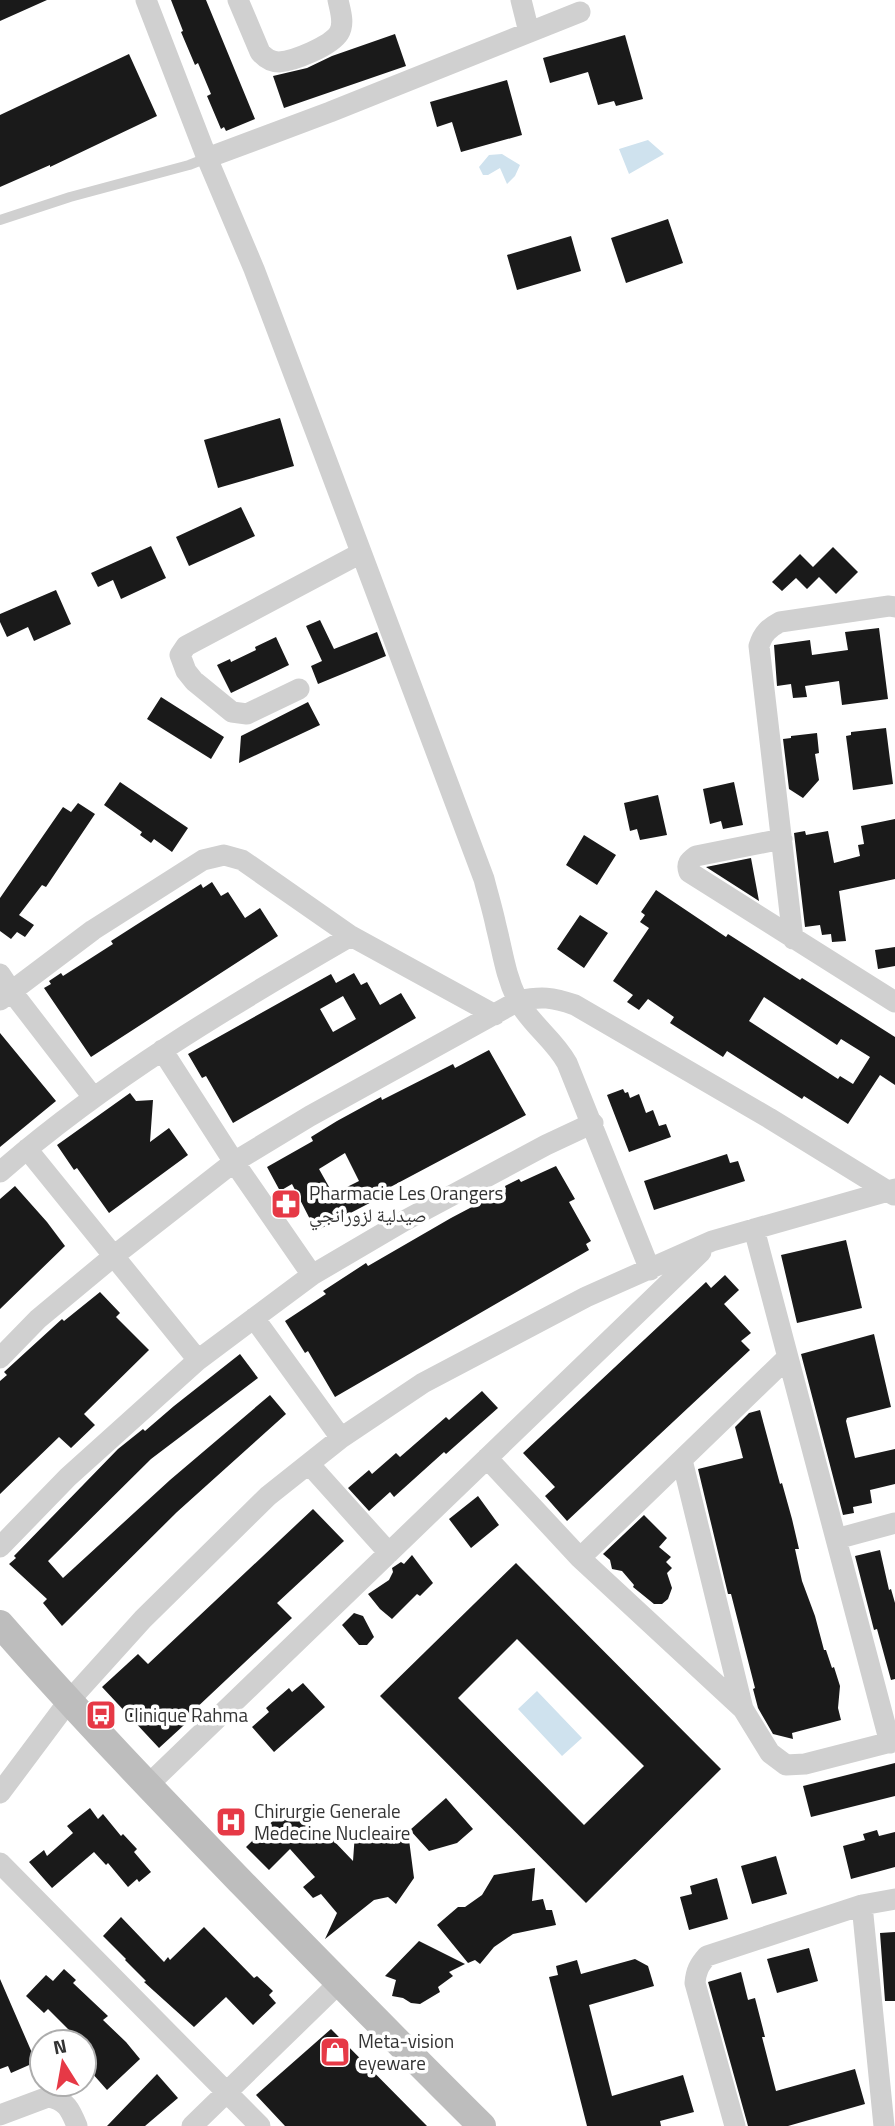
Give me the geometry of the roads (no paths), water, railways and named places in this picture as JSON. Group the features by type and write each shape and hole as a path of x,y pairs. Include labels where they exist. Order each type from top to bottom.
{"street":[{"path":"146,0 207,158 254,269 484,879 497,928 503,966 518,1001 533,1022 561,1051 593,1124 650,1270"},
{"path":"238,0 260,52 265,58 279,62 311,51 337,35 342,23 338,0"},
{"path":"521,0 529,32"},
{"path":"207,158 580,12"},
{"path":"299,689 247,714 232,712 194,681 186,671 180,654 186,646 361,553"},
{"path":"793,939 759,646 769,628 780,622 895,607"},
{"path":"782,839 696,856 687,866 689,872 895,1002"},
{"path":"93,1097 4,989 163,884 202,860 215,856 230,856 243,860 351,936 495,1014"},
{"path":"0,1172 93,1097 162,1050 351,936"},
{"path":"0,1357 38,1319 114,1255 234,1162 310,1116 518,1001 555,998 575,1005 892,1192"},
{"path":"162,1050 234,1162 312,1275"},
{"path":"0,1547 68,1477 198,1360 312,1275 404,1221 546,1145 593,1124"},
{"path":"27,1149 198,1360"},
{"path":"892,1192 895,1212"},
{"path":"0,1794 68,1702 143,1619 268,1496 341,1438 422,1383 586,1297 712,1241 892,1192"},
{"path":"487,1458 580,1558 743,1709 770,1754 786,1765 805,1764 892,1742 754,1229"},
{"path":"148,1785 712,1241"},
{"path":"254,1318 341,1438"},
{"path":"580,1558 789,1357"},
{"path":"681,1460 743,1709"},
{"path":"309,1464 389,1553"},
{"path":"836,1539 895,1523"},
{"path":"0,1623 68,1702 339,1983 482,2126"},
{"path":"0,1863 260,2126"},
{"path":"735,2126 695,1983 699,1964 707,1956 862,1905 895,1899"},
{"path":"862,1905 884,2126"},
{"path":"192,2126 339,1983"},
{"path":"1,2113 48,2096 65,2103 77,2126"}],"lane":[{"path":"0,220 207,158"}],"water":[{"path":"648,140 664,154 629,174 619,149"},
{"path":"502,154 520,165 507,184 500,168 483,175 479,167 489,155"},
{"path":"537,1691 582,1738 562,1756 518,1709"}],"place":[{"name":"Pharmacie Les Orangers صيدلية لزورانجي","path":"286,1204"},
{"name":"Clinique Rahma","path":"101,1715"},
{"name":"Chirurgie Generale Medecine Nucleaire","path":"231,1822"},
{"name":"Meta-vision eyeware","path":"335,2052"}]}
